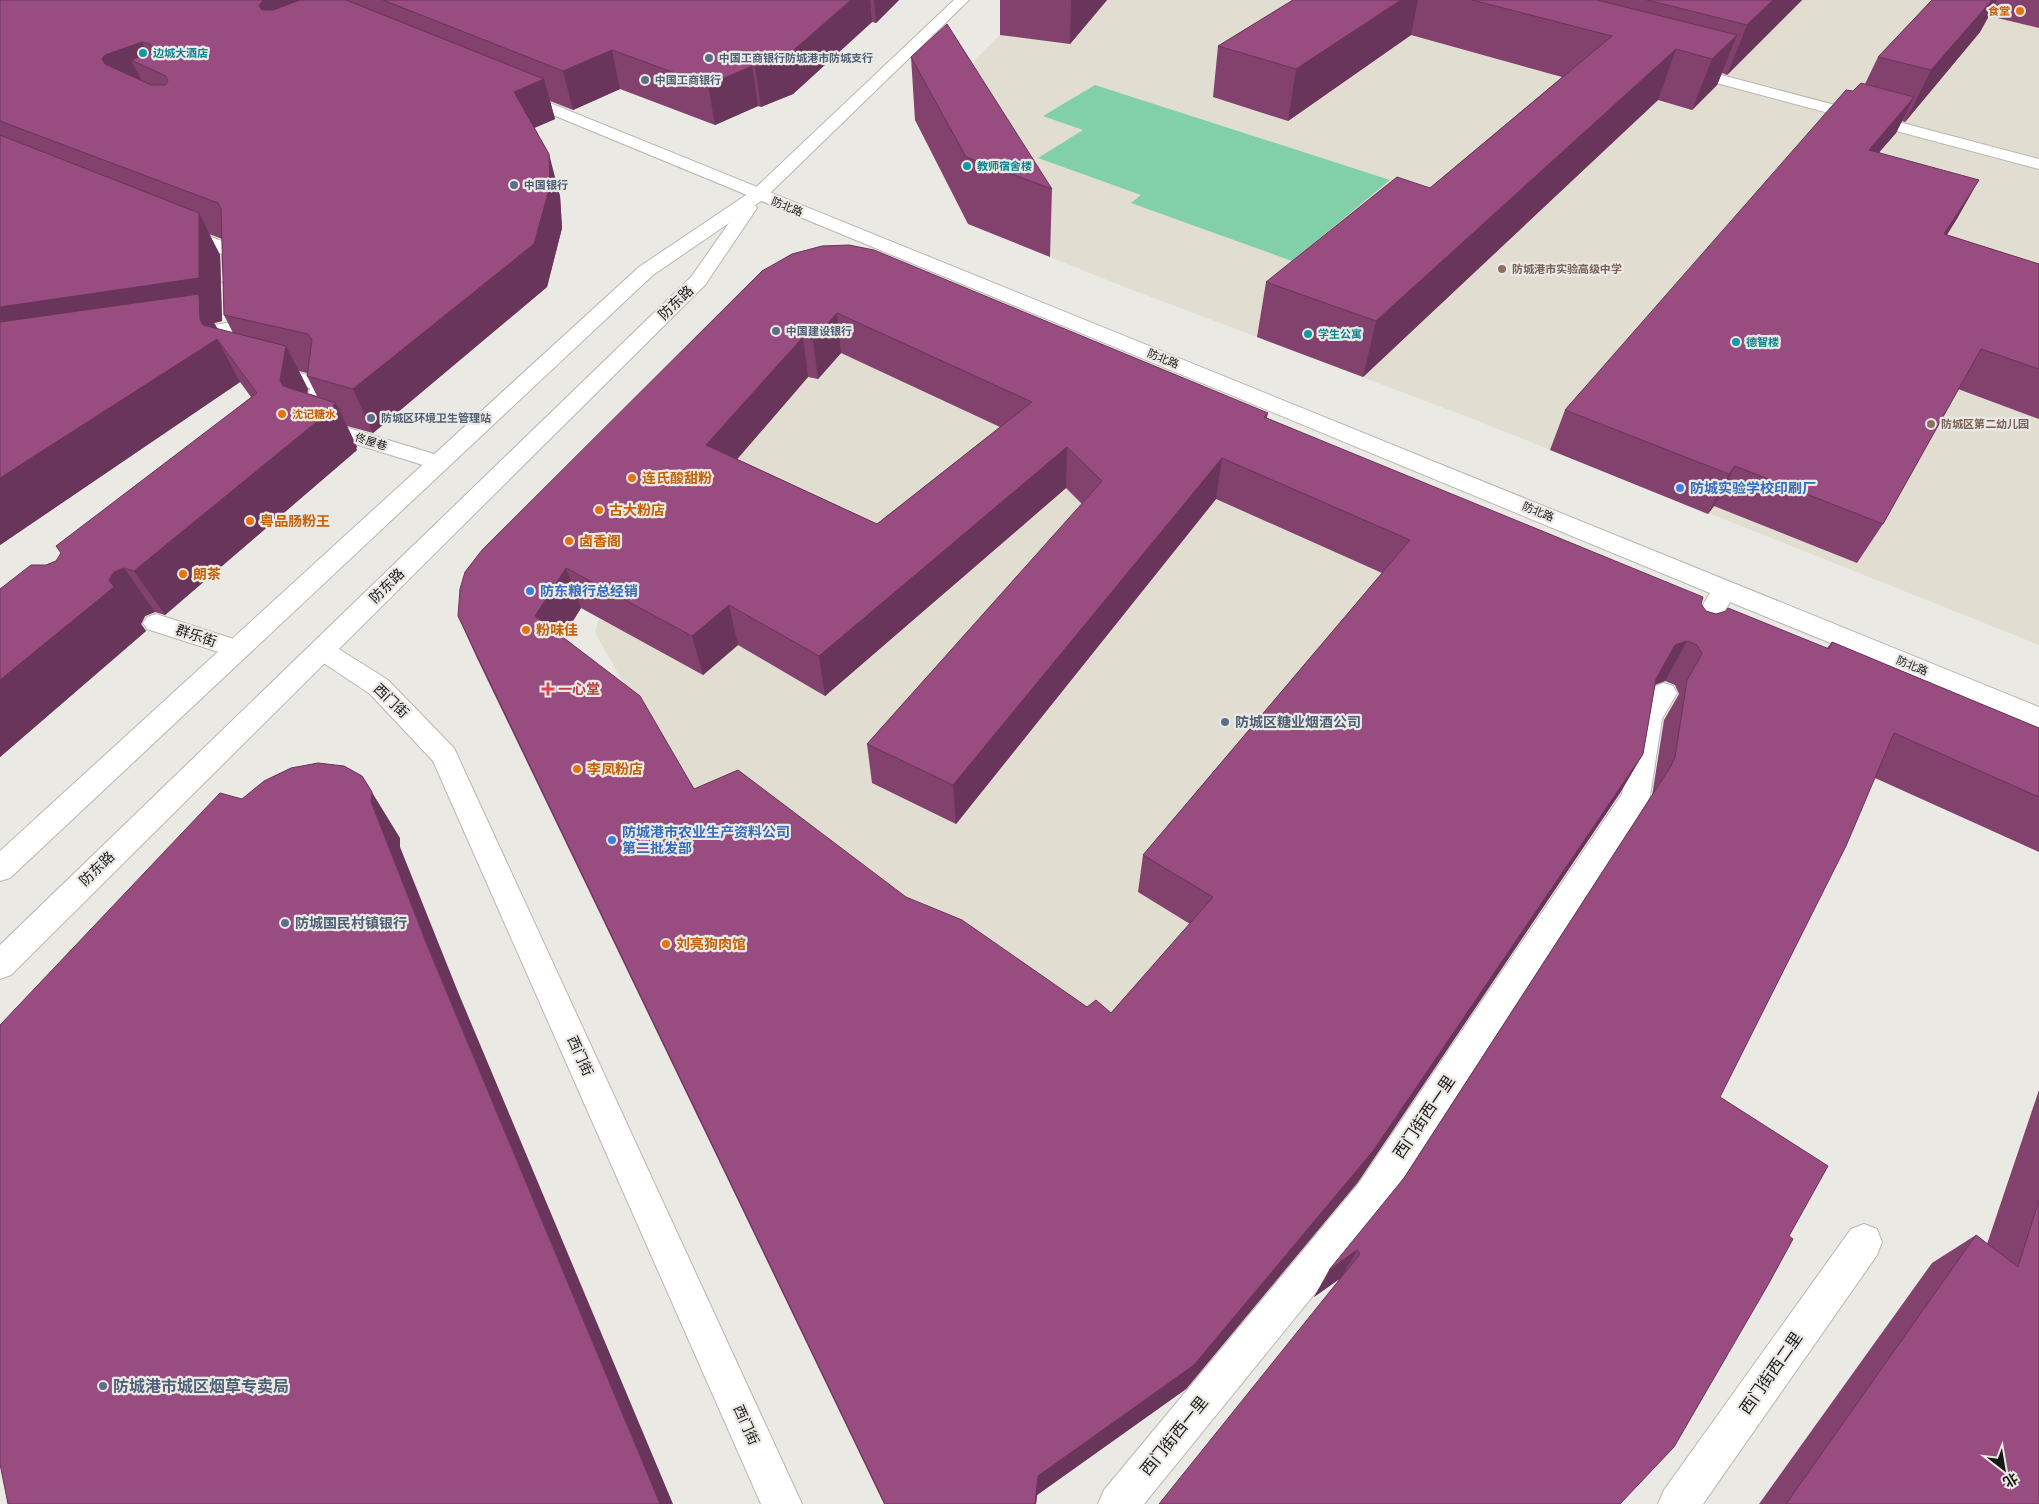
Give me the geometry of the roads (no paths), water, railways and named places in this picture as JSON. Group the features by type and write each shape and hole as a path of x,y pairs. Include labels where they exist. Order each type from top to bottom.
{"main road":[{"name":"防东路","path":"0,869 646,271 758,195 962,0"},
{"path":"1668,65 2039,164"},
{"name":"防北路","path":"505,90 2039,718"},
{"name":"防东路","path":"0,965 698,281 758,195"},
{"path":"158,221 231,250 232,321 165,338"},
{"name":"佟屋巷","path":"254,368 321,384 314,424 439,463"},
{"path":"1693,643 1725,589"},
{"name":"群乐街","path":"156,623 237,650"},
{"name":"西门街","path":"322,650 379,687 444,755 782,1504"},
{"name":"西门街西一里","path":"1118,1504 1372,1195 1636,796 1649,719 1664,693"},
{"name":"西门街西二里","path":"1678,1504 1864,1242"}],"place":[{"name":"食堂","path":"2020,11"},
{"name":"边城大酒店","path":"143,53"},
{"name":"中国工商银行防城港市防城支行","path":"709,58"},
{"name":"中国工商银行","path":"645,80"},
{"name":"教师宿舍楼","path":"967,166"},
{"name":"中国银行","path":"514,185"},
{"name":"防城港市实验高级中学","path":"1502,269"},
{"name":"中国建设银行","path":"776,331"},
{"name":"学生公寓","path":"1308,334"},
{"name":"德智楼","path":"1736,342"},
{"name":"沈记糖水","path":"282,414"},
{"name":"防城区环境卫生管理站","path":"371,418"},
{"name":"防城区第二幼儿园","path":"1931,424"},
{"name":"连氏酸甜粉","path":"632,478"},
{"name":"防城实验学校印刷厂","path":"1680,488"},
{"name":"古大粉店","path":"599,510"},
{"name":"粤品肠粉王","path":"250,521"},
{"name":"卤香阁","path":"569,541"},
{"name":"朗茶","path":"183,574"},
{"name":"防东粮行总经销","path":"530,591"},
{"name":"粉味佳","path":"526,630"},
{"name":"一心堂","path":"548,689"},
{"name":"防城区糖业烟酒公司","path":"1225,722"},
{"name":"李凤粉店","path":"577,769"},
{"name":"防城港市农业生产资料公司 第二批发部","path":"612,840"},
{"name":"防城国民村镇银行","path":"285,923"},
{"name":"刘亮狗肉馆","path":"666,944"},
{"name":"防城港市城区烟草专卖局","path":"103,1386"}]}
